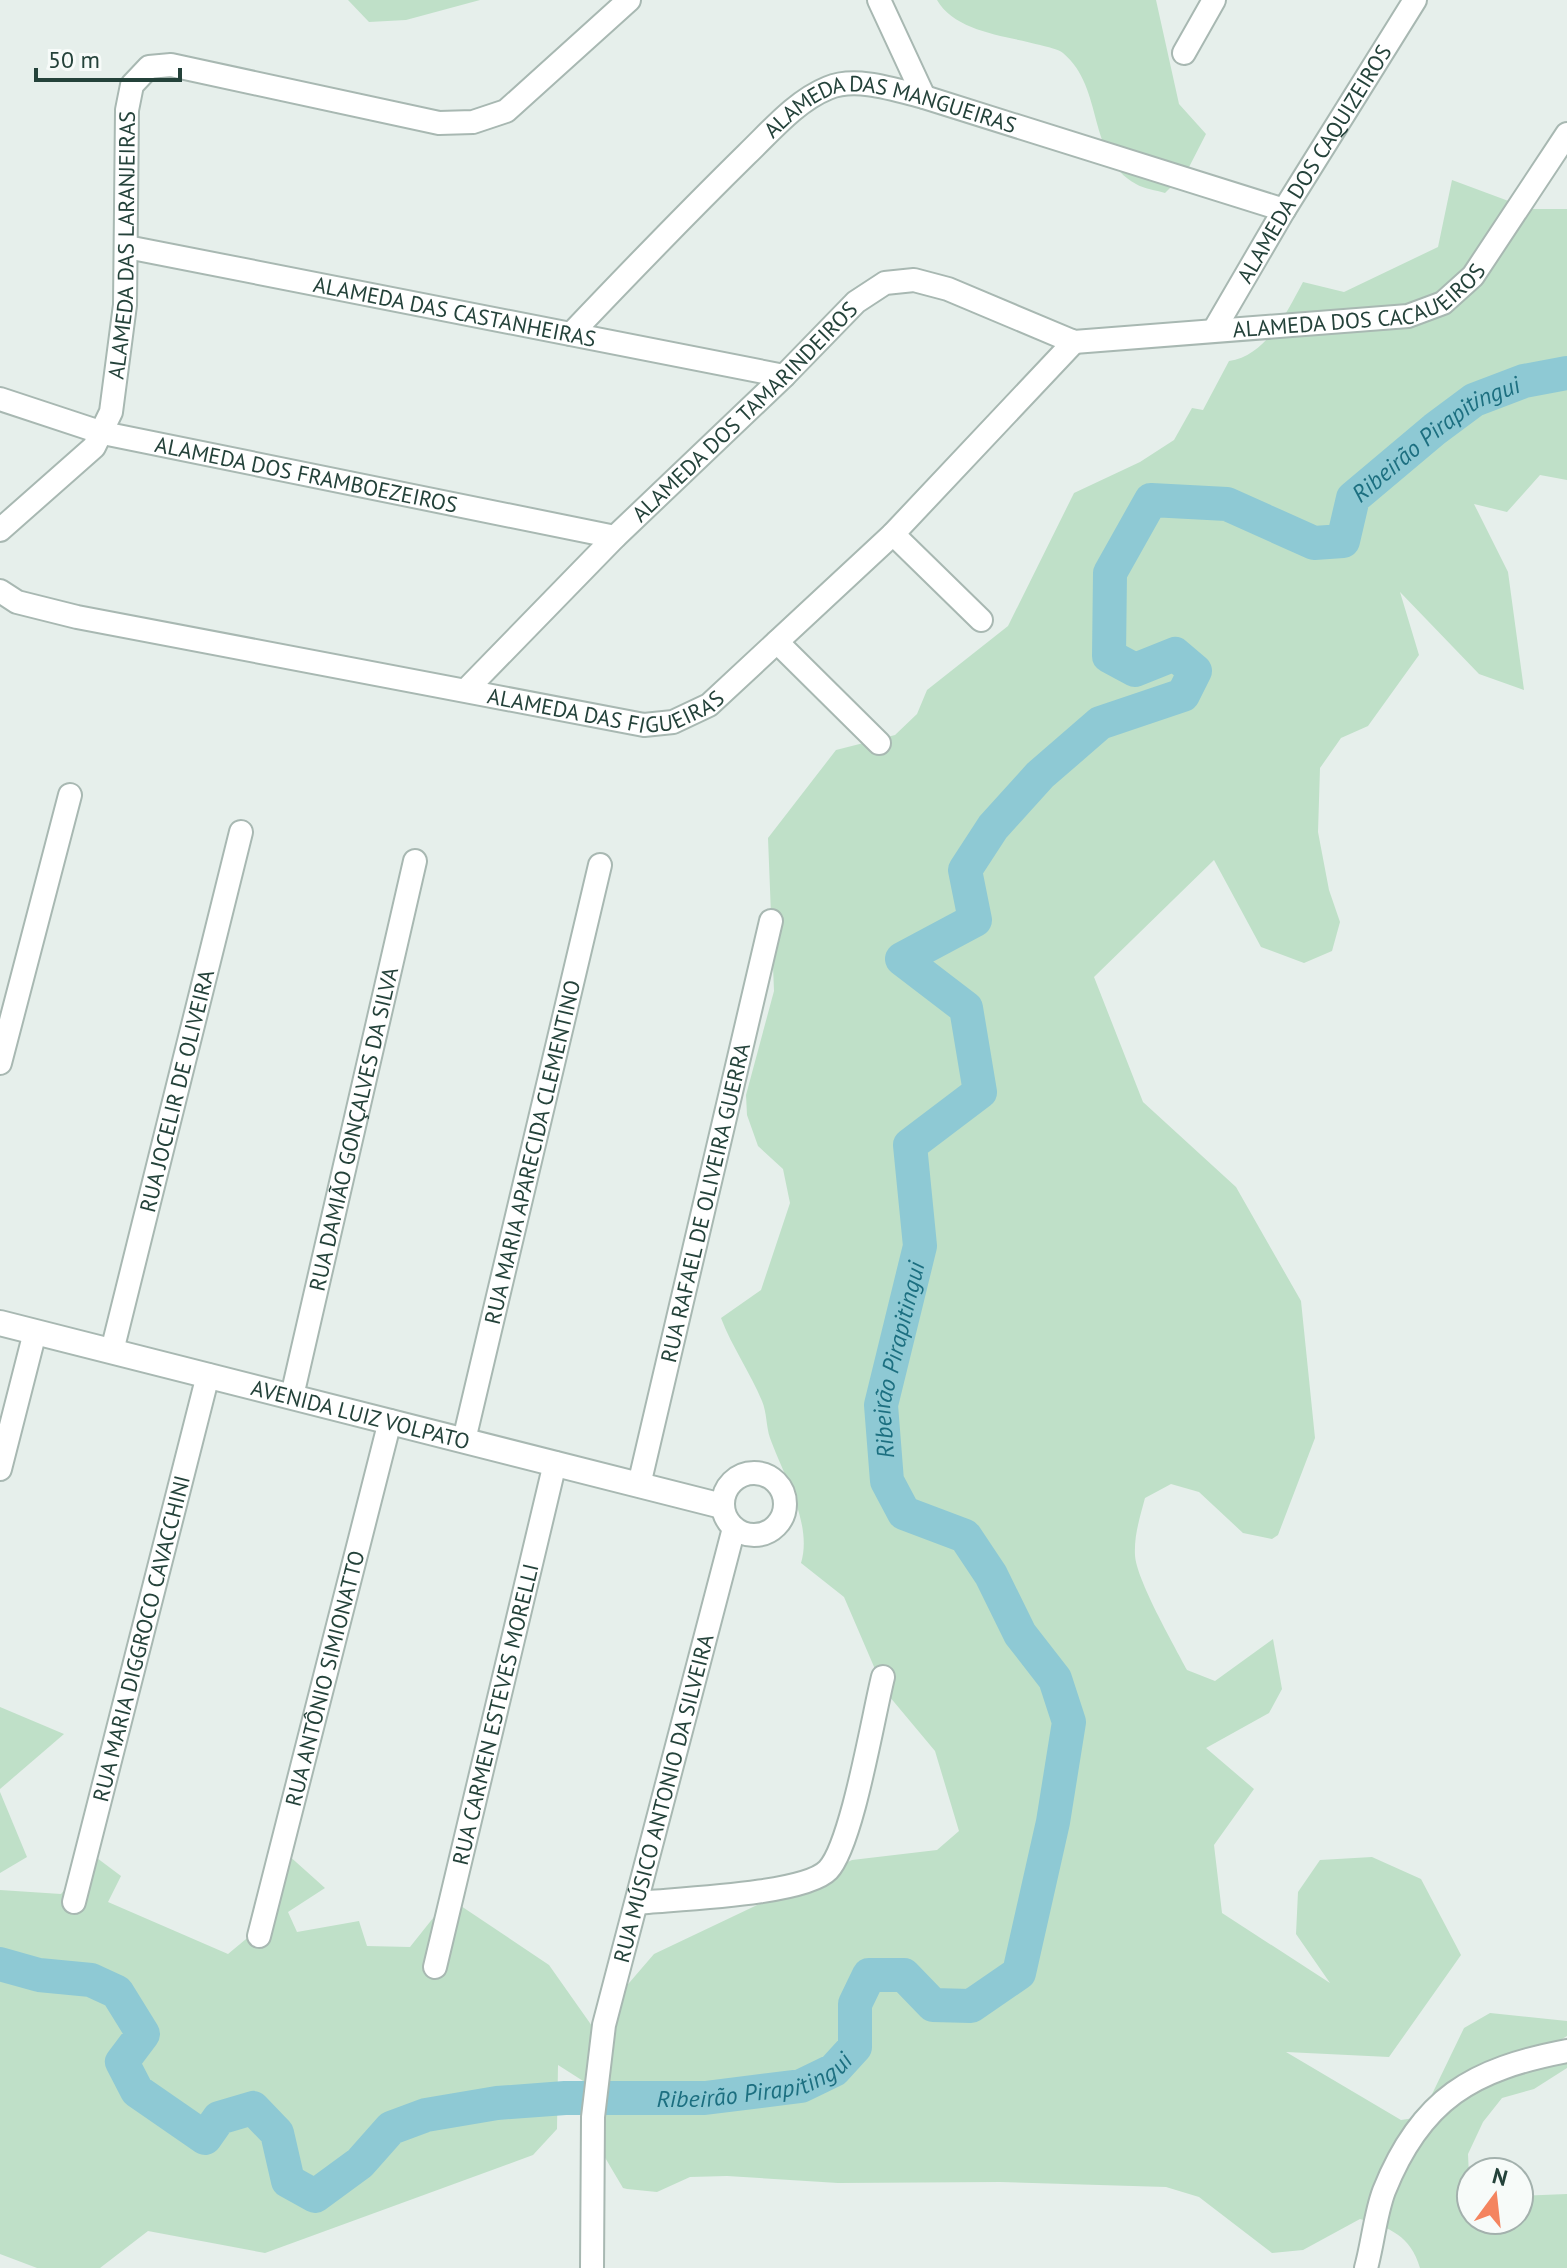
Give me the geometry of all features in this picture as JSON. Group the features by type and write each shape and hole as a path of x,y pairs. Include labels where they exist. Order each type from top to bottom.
{"street":[{"name":"ALAMEDA DAS LARANJEIRAS","path":"0,530 94,447 111,412 125,305 127,110 132,85 149,67 171,65 439,123 473,122 506,111 629,0"},
{"path":"879,0 924,97"},
{"path":"1184,53 1214,0"},
{"name":"ALAMEDA DOS CAQUIZEIROS","path":"1214,330 1284,210 1415,0"},
{"name":"ALAMEDA DAS MANGUEIRAS","path":"571,334 690,210 805,101 830,87 876,85 924,97 1284,210"},
{"name":"ALAMEDA DOS CACAUEIROS","path":"1074,342 1408,316 1443,303 1473,276 1567,134"},
{"name":"ALAMEDA DAS CASTANHEIRAS","path":"127,247 784,376"},
{"name":"ALAMEDA DOS TAMARINDEIROS","path":"466,690 615,537 784,376 856,302 885,283 914,280 948,289 1074,342"},
{"name":"ALAMEDA DAS FIGUEIRAS","path":"0,591 17,602 77,617 644,725 673,722 709,705 893,534 1074,342"},
{"name":"ALAMEDA DOS FRAMBOEZEIROS","path":"0,399 103,433 615,537"},
{"path":"893,534 981,620"},
{"path":"777,642 879,743"},
{"path":"0,1063 70,795"},
{"name":"RUA JOCELIR DE OLIVEIRA","path":"112,1351 241,832"},
{"name":"RUA DAMIÃO GONÇALVES DA SILVA","path":"292,1396 415,861"},
{"name":"RUA MARIA APARECIDA CLEMENTINO","path":"464,1440 600,865"},
{"name":"RUA RAFAEL DE OLIVEIRA GUERRA","path":"639,1485 771,921"},
{"name":"AVENIDA LUIZ VOLPATO","path":"0,1323 722,1506"},
{"path":"0,1469 35,1332"},
{"name":"RUA MARIA DIGGROCO CAVACCHINI","path":"74,1902 208,1375"},
{"name":"RUA ANTÔNIO SIMIONATTO","path":"259,1936 390,1421"},
{"name":"RUA CARMEN ESTEVES MORELLI","path":"435,1967 555,1463"},
{"path":"741,1475 765,1475 782,1491 783,1514 768,1532 745,1534 734,1528 722,1506 725,1492 741,1475"},
{"name":"RUA MÚSICO ANTONIO DA SILVEIRA","path":"592,2268 596,2069 734,1528"},
{"path":"637,1903 770,1889 806,1883 826,1873 836,1859 847,1826 883,1677"},
{"path":"1366,2268 1383,2192 1412,2133 1453,2091 1514,2061 1567,2051"}],"green space":[{"path":"348,0 480,0 406,20 369,22"},
{"path":"937,0 1156,0 1179,104 1206,134 1187,171 1165,193 1136,184 1120,172 1109,157 1085,84 1063,53 969,26 945,11"},
{"path":"1452,180 1530,209 1567,209 1567,480 1540,475 1507,512 1474,504 1508,572 1524,690 1479,674 1400,592 1419,655 1368,726 1341,738 1320,768 1318,832 1329,890 1340,922 1332,951 1304,963 1261,947 1214,860 1094,977 1143,1102 1236,1187 1301,1301 1315,1438 1278,1535 1272,1539 1243,1533 1199,1492 1171,1484 1145,1498 1135,1540 1135,1555 1142,1580 1187,1670 1215,1681 1273,1639 1282,1689 1269,1713 1206,1748 1254,1789 1214,1845 1222,1913 1330,1983 1296,1934 1298,1892 1320,1860 1372,1857 1421,1879 1461,1955 1389,2057 1286,2052 1401,2120 1421,2117 1464,2028 1490,2013 1567,2021 1567,2036 1554,2044 1567,2048 1567,2068 1534,2089 1502,2098 1483,2122 1468,2156 1455,2156 1455,2236 1535,2236 1535,2195 1567,2194 1567,2268 1420,2268 1411,2248 1398,2234 1360,2219 1303,2250 1272,2253 1199,2197 1166,2187 1000,2182 838,2183 727,2176 690,2177 657,2192 627,2189 623,2188 597,2144 602,2093 558,2065 557,2129 533,2155 265,2253 148,2231 100,2268 37,2268 0,2254 0,1890 61,1894 93,1855 121,1876 108,1902 228,1954 257,1930 277,1845 325,1888 288,1912 297,1932 359,1921 367,1946 410,1947 449,1898 549,1965 592,2026 654,1954 852,1860 937,1850 959,1831 935,1751 884,1690 844,1597 801,1563 803,1532 795,1499 770,1438 762,1401 721,1318 761,1290 790,1203 783,1169 758,1146 747,1115 746,1095 774,991 768,838 836,750 895,735 917,714 927,690 1008,626 1074,493 1140,462 1174,440 1192,408 1203,410 1229,361 1254,351 1274,331 1303,282 1344,292 1438,247"},
{"path":"0,1707 64,1734 0,1789"},
{"path":"0,1792 27,1857 0,1873"}],"waterway":[{"name":"Ribeirão Pirapitingui","path":"0,1964 39,1975 91,1980 117,1992 143,2034 122,2062 137,2091 205,2138 219,2118 253,2108 277,2133 288,2181 315,2196 360,2163 391,2128 426,2115 497,2103 565,2098 705,2098 801,2086 834,2070 855,2047 855,2004 869,1975 904,1975 933,2005 971,2006 1019,1973 1053,1822 1069,1722 1055,1679 1020,1634 991,1575 965,1536 904,1513 887,1481 881,1405 920,1246 910,1145 980,1092 966,1008 902,959 975,920 965,870 993,827 1040,775 1100,723 1183,695 1195,671 1175,654 1135,670 1109,656 1110,573 1151,500 1227,504 1314,543 1343,541 1353,498 1435,429 1474,400 1524,381 1567,373"}]}
